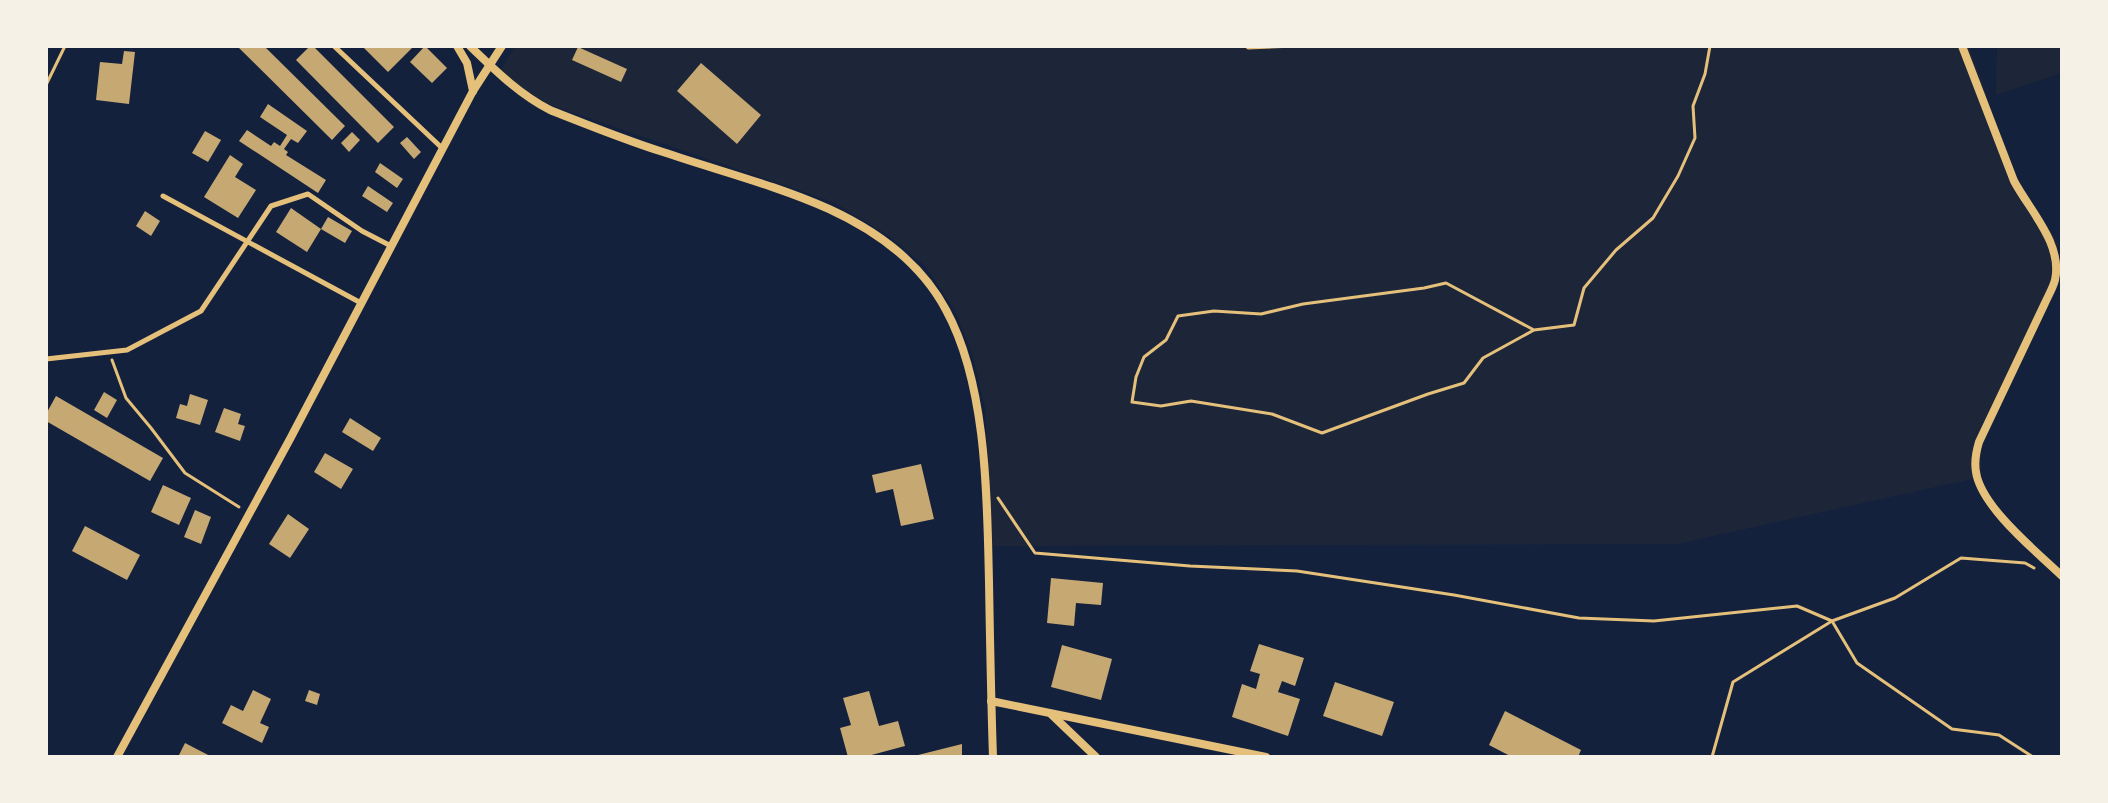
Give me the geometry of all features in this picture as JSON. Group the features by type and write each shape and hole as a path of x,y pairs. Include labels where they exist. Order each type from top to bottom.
{"street":[{"path":"457,46 467,63 473,91"},
{"path":"470,46 523,94 550,110 664,153 754,180 829,209 891,245 922,274 946,309 963,348 978,409 984,479 993,757"},
{"path":"117,757 473,91 502,46"},
{"path":"1962,46 2014,181 2053,244 2056,265 2050,292 1979,442 1976,473 1980,487 2009,525 2062,576"},
{"path":"991,701 1266,757"},
{"path":"1051,714 1096,757"}],"lane":[{"path":"334,46 443,148"},
{"path":"46,359 127,350 201,311 271,206 308,194 362,231 391,246"},
{"path":"163,196 362,303"}],"path":[{"path":"46,85 65,46"},
{"path":"1246,46 1295,46"},
{"path":"1534,330 1446,283 1303,304 1261,314 1214,311 1178,316 1166,340 1144,357 1136,377 1132,402 1161,406 1191,401 1272,414 1322,433 1464,383 1483,358 1534,330 1574,325 1584,288 1616,250 1653,218 1678,176 1695,138 1693,106 1705,74 1710,46"},
{"path":"109,352 126,398 185,473 248,512"},
{"path":"984,479 1035,553 1297,571 1579,618 1654,621 1797,606 1832,621 1857,663 1952,729 1999,735 2033,757"},
{"path":"1712,757 1733,682 1832,621 1895,598 1961,558 2025,563 2037,570"}],"shaded area":[{"path":"515,46 1969,46 2018,184 2058,242 2056,289 1981,443 1981,477 1677,544 992,546 985,407 972,353 955,311 926,267 892,238 833,202 539,101 499,73"},
{"path":"1997,46 2062,46 2062,73 1996,95"}],"building":[{"path":"237,46 264,46 345,126 332,140"},
{"path":"310,46 394,127 378,143 296,60"},
{"path":"362,46 414,46 388,72"},
{"path":"425,46 447,68 432,83 410,62"},
{"path":"578,47 627,69 621,82 572,60"},
{"path":"124,51 135,52 129,104 96,100 100,62 122,64"},
{"path":"701,63 761,115 737,144 677,91"},
{"path":"268,104 307,131 298,143 291,139 284,149 288,152 286,155 326,180 318,193 239,141 247,130 271,146 274,142 280,146 287,135 260,117"},
{"path":"205,131 221,140 208,162 192,153"},
{"path":"352,132 360,140 349,152 341,143"},
{"path":"407,137 421,152 414,159 400,143"},
{"path":"230,155 243,164 235,177 256,190 238,218 204,197"},
{"path":"380,163 403,179 397,188 375,172"},
{"path":"368,186 393,203 387,212 362,196"},
{"path":"291,208 321,229 307,252 276,232"},
{"path":"145,211 160,221 151,236 136,226"},
{"path":"328,217 352,231 345,243 321,229"},
{"path":"104,392 117,400 107,418 94,410"},
{"path":"190,394 208,400 200,425 176,418 180,404 187,406"},
{"path":"56,396 163,458 150,481 46,421 46,414"},
{"path":"224,408 241,414 238,424 245,426 240,441 215,432"},
{"path":"350,418 381,438 373,451 342,432"},
{"path":"325,453 353,469 341,489 314,472"},
{"path":"921,464 934,519 901,526 893,489 876,493 872,475"},
{"path":"163,485 191,498 179,525 151,512"},
{"path":"195,510 211,517 201,544 184,537"},
{"path":"288,514 309,529 290,558 269,544"},
{"path":"85,526 140,555 127,580 72,551"},
{"path":"1051,578 1103,583 1101,605 1076,603 1074,626 1047,623"},
{"path":"1259,644 1304,658 1295,686 1282,681 1278,692 1300,699 1288,736 1232,717 1242,684 1256,689 1260,674 1250,671"},
{"path":"1062,645 1112,659 1101,700 1051,687"},
{"path":"1335,682 1394,702 1382,736 1323,716"},
{"path":"253,690 271,699 260,723 269,727 262,743 222,723 231,705 243,711"},
{"path":"309,690 320,694 317,705 305,701"},
{"path":"869,691 879,726 898,721 905,746 864,757 848,757 840,728 851,725 843,698"},
{"path":"1505,711 1581,750 1578,757 1512,757 1489,745"},
{"path":"185,743 212,757 178,757"},
{"path":"962,744 962,757 914,757 914,756"}]}
